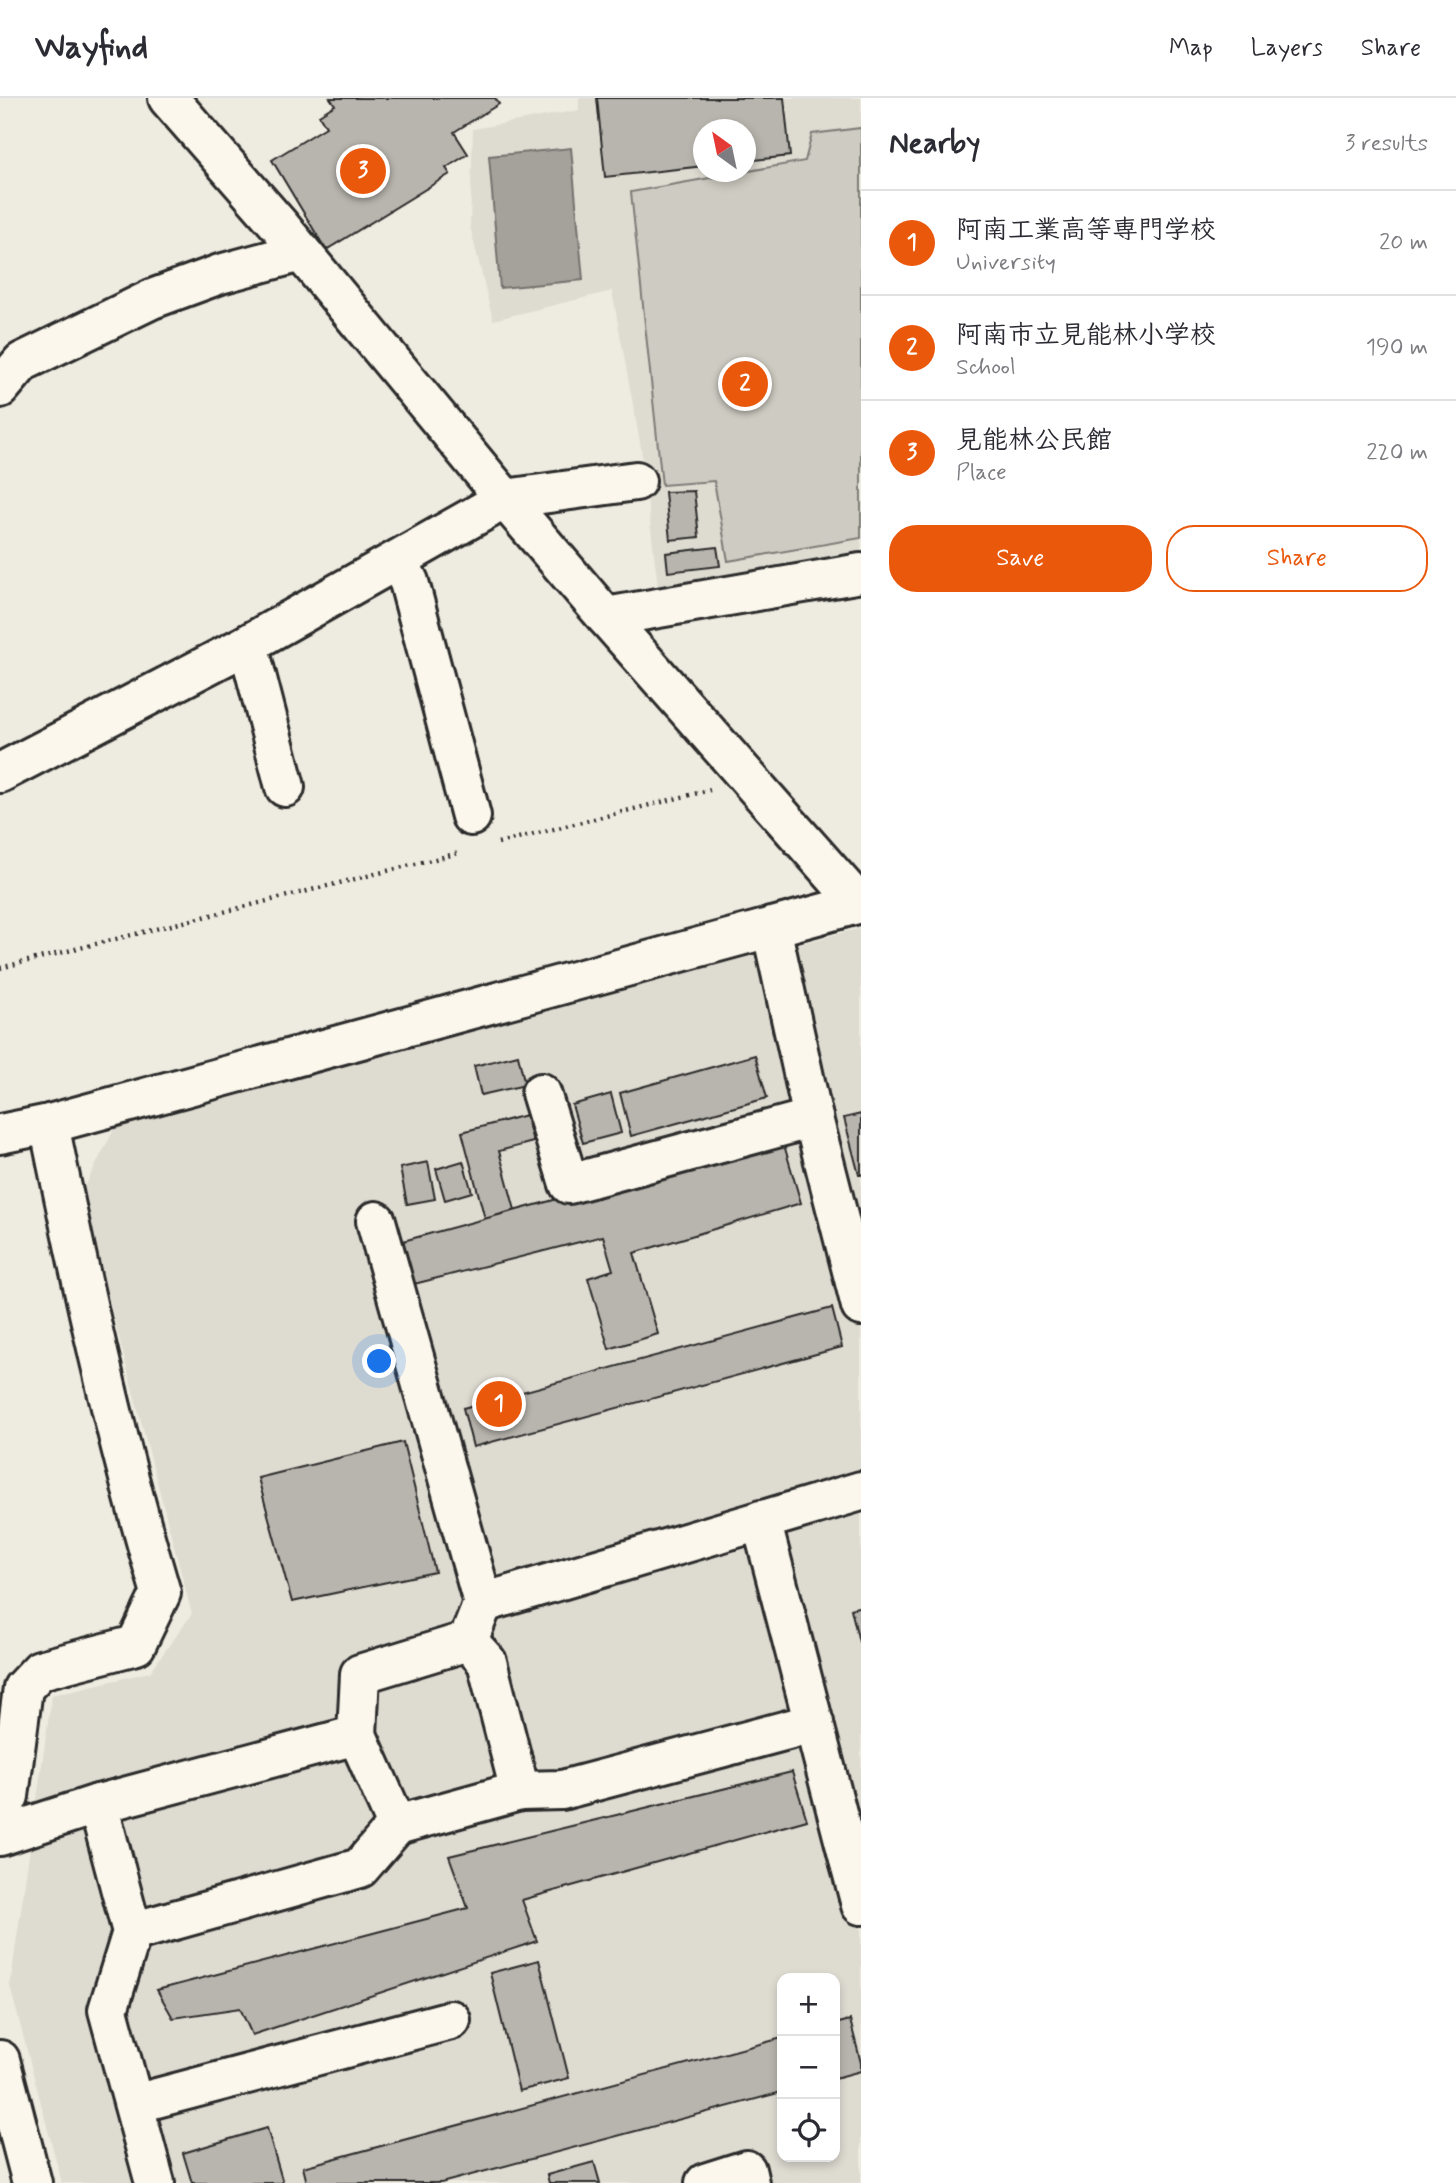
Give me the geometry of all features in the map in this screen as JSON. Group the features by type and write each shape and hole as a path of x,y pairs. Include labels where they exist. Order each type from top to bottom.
{"street":[{"path":"0,1134 48,1125 860,903 606,618 301,252 168,98"},
{"path":"0,388 22,362 152,299 220,274 301,252"},
{"path":"0,773 248,644 505,499 636,481"},
{"path":"398,560 409,582 479,831"},
{"path":"606,618 861,573"},
{"path":"248,644 285,787"},
{"path":"771,928 813,1118 861,1306"},
{"path":"541,1093 569,1184 813,1118"},
{"path":"0,1812 9,1796 23,1688 40,1670 136,1645 161,1593 138,1516 48,1125"},
{"path":"376,1221 483,1603 468,1641"},
{"path":"483,1603 861,1490"},
{"path":"761,1520 814,1723 855,1861 861,1905"},
{"path":"397,1825 357,1735 360,1674 468,1641"},
{"path":"468,1641 487,1662 520,1791"},
{"path":"132,1932 359,1868 397,1825 520,1791 562,1790 814,1723"},
{"path":"0,1836 97,1804 357,1735"},
{"path":"97,1804 132,1932 108,2010 155,2183"},
{"path":"134,2104 451,2020"},
{"path":"0,2060 32,2183"},
{"path":"705,2183 746,2171 749,2183"}],"path":[{"path":"479,831 712,789 747,776"},
{"path":"0,968 460,852"}],"shaded area":[{"path":"579,98 861,98 861,558 659,594 641,448 612,291 493,320 470,226 473,129 579,110"},
{"path":"861,128 861,538 728,561 714,481 662,485 631,192 693,181 756,182 756,170 805,161 812,134"},
{"path":"571,148 583,280 500,288 489,156"},
{"path":"861,928 861,2183 62,2183 10,1986 52,1695 150,1672 192,1614 81,1194 120,1118"}],"building":[{"path":"330,98 495,98 499,104 454,132 468,154 446,168 450,174 326,250 272,160 326,127 319,115 335,105"},
{"path":"597,98 784,98 790,156 756,160 756,119 693,119 693,167 605,177"},
{"path":"694,491 699,537 670,540 665,492"},
{"path":"717,547 720,566 668,572 666,553"},
{"path":"518,1055 525,1085 481,1095 474,1066"},
{"path":"755,1055 767,1098 631,1136 620,1093"},
{"path":"611,1094 621,1133 583,1143 572,1105"},
{"path":"861,1114 861,1175 859,1175 844,1118"},
{"path":"526,1115 533,1142 499,1151 515,1210 485,1219 462,1132"},
{"path":"782,1138 801,1203 634,1253 658,1334 609,1349 588,1278 613,1270 603,1236 414,1284 403,1241"},
{"path":"463,1161 472,1192 445,1200 436,1169"},
{"path":"428,1162 435,1199 407,1204 400,1168"},
{"path":"832,1308 842,1347 473,1447 463,1408"},
{"path":"403,1442 435,1572 292,1602 258,1478"},
{"path":"861,1606 861,1641 859,1642 851,1609"},
{"path":"792,1772 807,1820 522,1900 537,1941 252,2035 240,2008 173,2018 157,1990 468,1908 449,1856"},
{"path":"539,1960 569,2078 519,2091 490,1973"},
{"path":"850,2020 861,2071 840,2077 840,2036 840,2023"},
{"path":"777,2039 777,2093 441,2183 307,2183 303,2167"},
{"path":"267,2128 283,2183 192,2183 183,2153"},
{"path":"594,2162 600,2183 549,2183 547,2175"}],"place":[{"name":"見能林公民館","path":"363,171"},
{"name":"阿南市立見能林小学校","path":"745,384"},
{"name":"阿南工業高等専門学校","path":"499,1404"}]}
